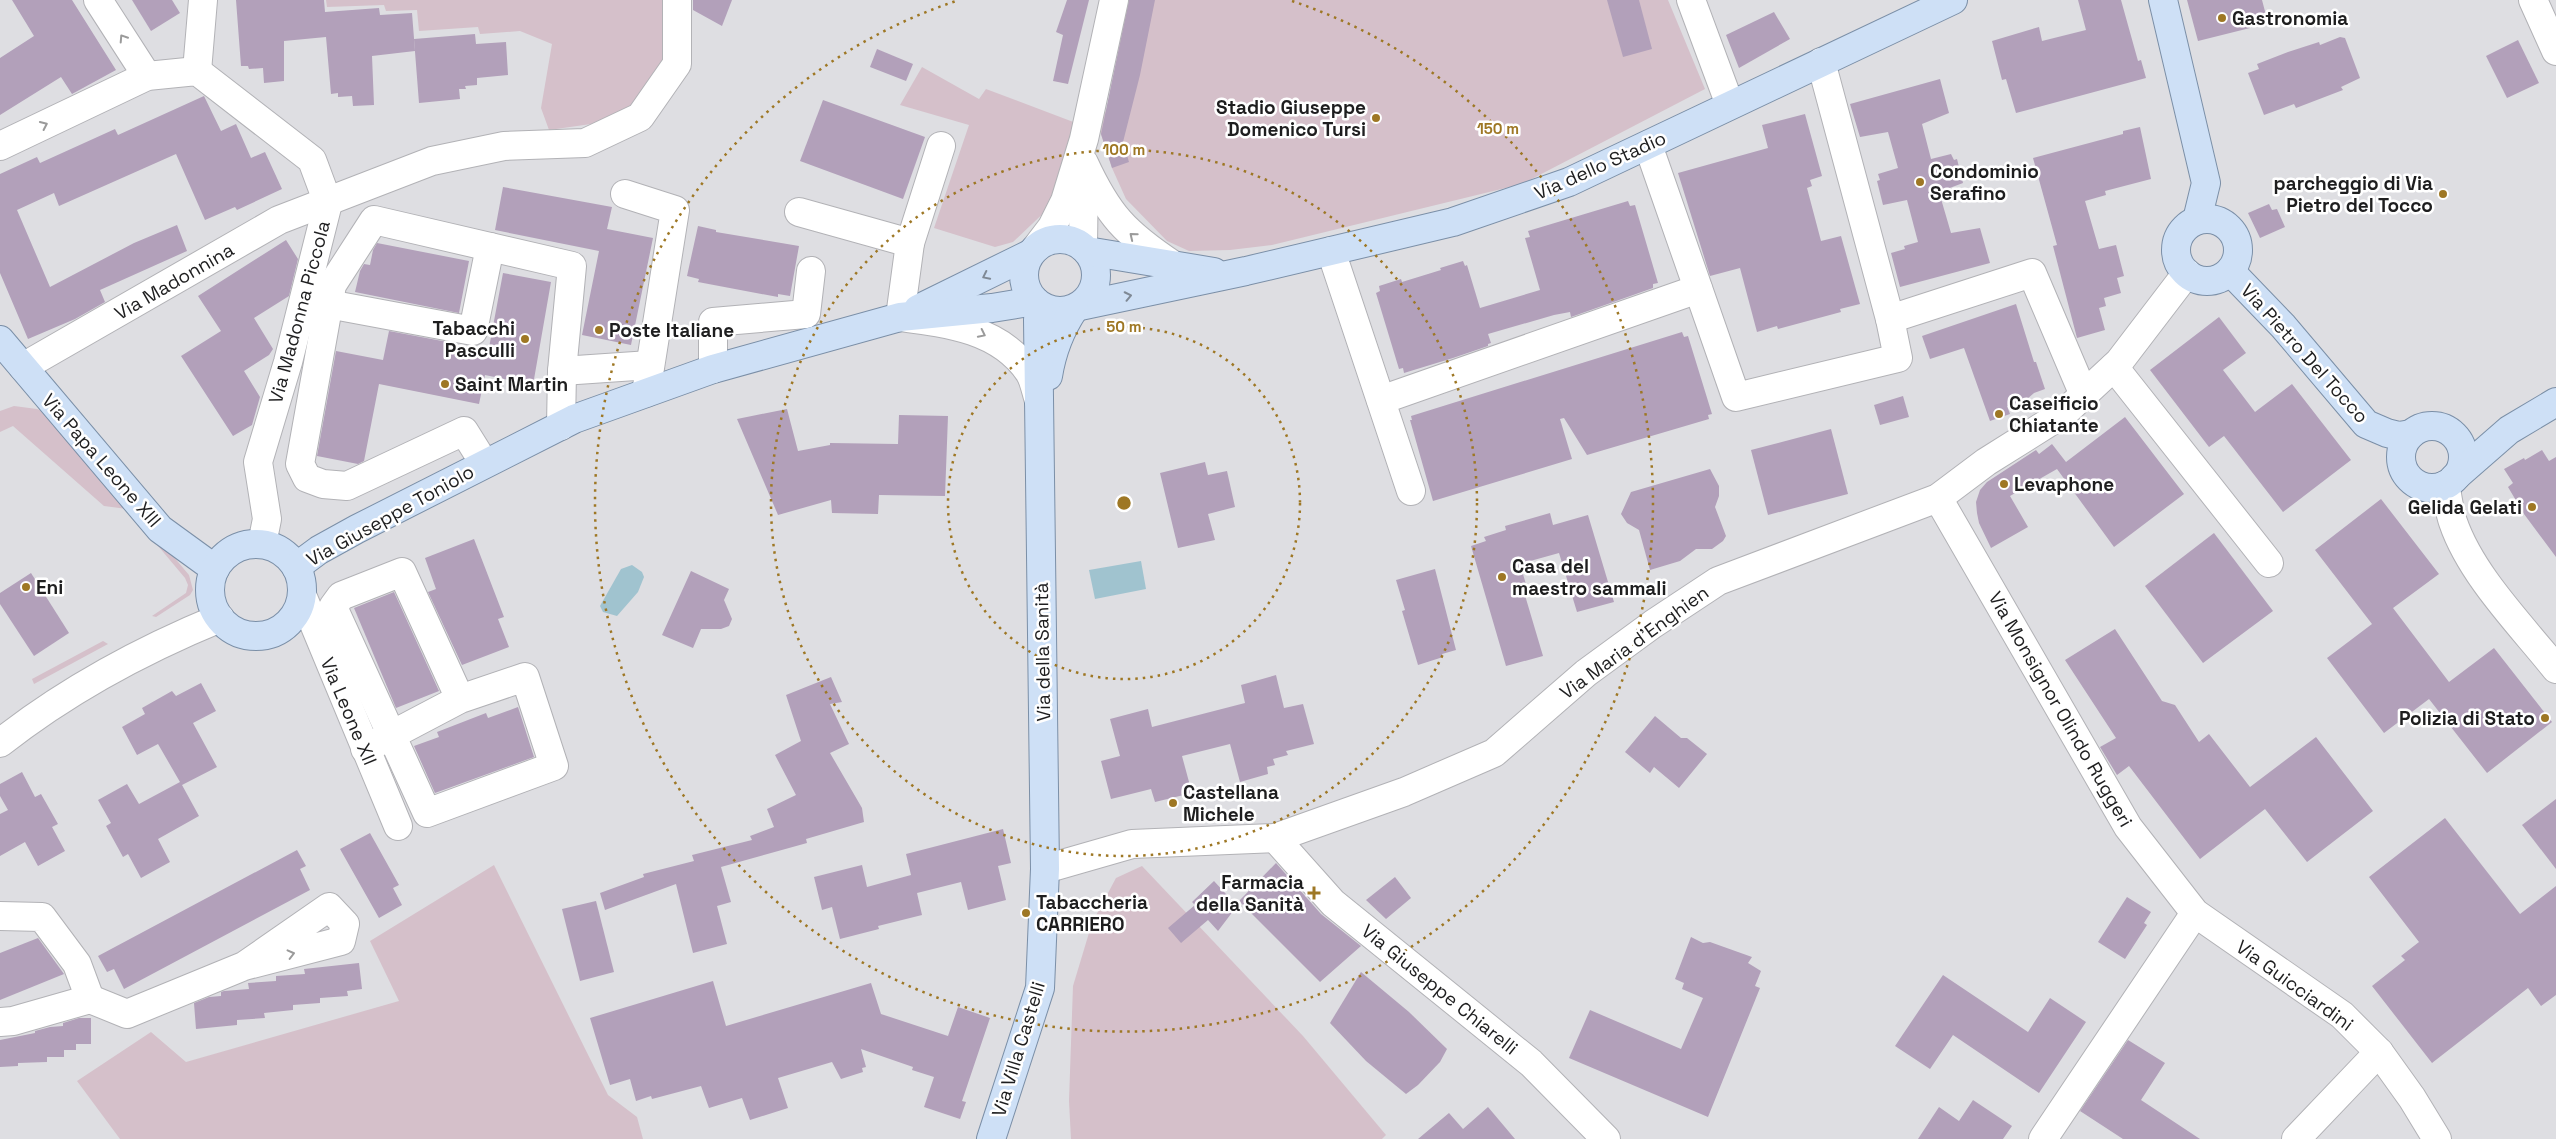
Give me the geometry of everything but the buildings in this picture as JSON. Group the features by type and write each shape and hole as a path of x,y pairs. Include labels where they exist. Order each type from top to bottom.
{"main road":[{"name":"Via dello Stadio","path":"1077,308 1228,275 1462,219 1569,182 1953,0"},
{"path":"2163,0 2206,183 2197,220"},
{"path":"2208,218 2218,220 2227,225 2234,233 2239,253 2230,271 2214,281 2195,278 2186,273 2180,266 2176,248 2182,231 2197,220 2208,218"},
{"path":"1055,239 1066,239 1085,249 1096,268 1097,279 1088,299 1077,308 1063,312 1050,311 1037,304 1027,291 1024,279 1024,266 1033,251 1045,242 1055,239"},
{"name":"Via dello Stadio","path":"1085,249 1228,275"},
{"name":"Via Giuseppe Toniolo","path":"900,317 1033,251"},
{"name":"Via Pietro Del Tocco","path":"2230,271 2283,326 2366,424 2399,436 2411,434"},
{"name":"Via Giuseppe Toniolo","path":"296,567 319,550 357,529 484,463 561,426 713,369 900,317 1037,304"},
{"name":"Via della Sanità","path":"1037,304 1045,869"},
{"name":"Via della Sanità","path":"1039,434 1050,359 1061,329 1077,308"},
{"name":"Via Papa Leone XIII","path":"0,340 160,529 215,570"},
{"path":"2509,430 2448,430 2429,426 2411,434 2402,451 2404,470 2410,478 2427,487 2450,482 2509,430 2556,402"},
{"path":"2448,430 2455,436 2463,452 2463,462 2450,482"},
{"path":"262,544 276,548 287,556 296,567 300,576 302,595 298,610 289,622 276,631 261,636 245,635 231,628 220,618 212,603 210,586 215,570 223,558 234,549 262,544"},
{"name":"Via Villa Castelli","path":"991,1139 1040,988 1045,869"}],"street":[{"path":"98,0 147,76"},
{"path":"197,71 204,0"},
{"name":"Via Madonna Piccola","path":"262,544 267,519 258,462 288,362 328,203 432,160 504,146 585,143 640,117 677,64 677,0"},
{"path":"1033,251 1052,227 1084,151 1114,0"},
{"path":"1691,0 1730,105"},
{"path":"2533,0 2556,51"},
{"path":"1648,145 1736,397 1898,358 1890,319 1821,62"},
{"path":"0,146 147,76 197,71 312,160 328,203"},
{"path":"941,146 910,243 900,317 950,324 980,332 1006,348 1029,372 1039,402"},
{"path":"1084,151 1085,249"},
{"name":"Via dello Stadio","path":"1084,151 1100,198 1122,226 1172,264"},
{"path":"625,194 675,210 646,393"},
{"name":"Via Madonnina","path":"23,367 279,220 328,203"},
{"path":"799,212 910,243"},
{"name":"Via Giuseppe Toniolo","path":"484,463 464,432 347,486 323,484 307,478 300,464 332,285 374,220 572,266 562,371 561,426"},
{"path":"328,304 473,331 490,247"},
{"path":"1331,251 1411,491"},
{"path":"713,369 713,322 806,314 811,271"},
{"path":"1890,319 2032,273 2084,395"},
{"name":"Via Maria d'Enghien","path":"1045,869 1132,844 1275,838 1404,792 1494,753 1586,673 1653,624 1718,581 1938,498 1986,462 2064,413 2114,366 2186,273"},
{"path":"1381,400 1698,289"},
{"path":"562,371 650,365"},
{"path":"2114,366 2269,563"},
{"path":"2450,482 2453,522 2465,548 2481,576 2556,669"},
{"name":"Via Monsignor Olindo Ruggeri","path":"1938,498 2128,827 2195,912"},
{"path":"365,749 391,736 460,699 525,677 554,766 427,813 391,736 333,607 341,596 402,572 460,699"},
{"name":"Via Leone XII","path":"302,595 398,826"},
{"path":"0,743 43,710 164,641 220,618"},
{"name":"Via Giuseppe Chiarelli","path":"1275,838 1333,903 1531,1063 1606,1139"},
{"path":"2043,1139 2195,912"},
{"name":"Via Guicciardini","path":"2195,912 2342,1016 2379,1052 2412,1098 2437,1139"},
{"path":"0,916 42,917 77,964 90,999"},
{"path":"0,1022 13,1021 90,999 127,1014 244,966"},
{"path":"2296,1139 2379,1052"}],"shaded area":[{"path":"326,0 675,0 677,64 640,117 549,130 541,108 552,44 520,31 480,34 478,27 419,31 417,10 386,11 384,5 327,7"},
{"name":"Stadio Giuseppe Domenico Tursi","path":"1128,0 1668,0 1705,89 1522,184 1272,245 1230,250 1189,251 1167,241 1126,199 1112,168 1099,128 1107,108"},
{"path":"922,67 979,99 986,89 1076,123 1052,205 1013,242 995,247 934,228 969,125 900,105"},
{"path":"14,406 37,409 56,417 189,575 193,590 190,595 156,617 152,616 186,593 188,585 185,578 127,509 104,506 13,426 0,432 0,411"},
{"path":"103,641 108,644 34,684 32,679"},
{"path":"494,865 608,1095 637,1117 643,1139 120,1139 77,1081 151,1032 186,1062 399,1001 370,941"},
{"path":"1142,866 1303,1036 1386,1135 1382,1139 1071,1139 1069,1101 1073,986 1092,923 1116,878"}],"water":[{"path":"1141,561 1146,589 1095,599 1089,570"},
{"path":"632,565 642,572 644,577 638,592 617,616 603,612 600,606 621,569"}],"place":[{"name":"Gastronomia","path":"2222,18"},
{"name":"Stadio Giuseppe Domenico Tursi","path":"1376,118"},
{"name":"Condominio Serafino","path":"1920,182"},
{"name":"parcheggio di Via Pietro del Tocco","path":"2443,194"},
{"name":"Poste Italiane","path":"599,330"},
{"name":"Tabacchi Pasculli","path":"525,339"},
{"name":"Saint Martin","path":"445,384"},
{"name":"Caseificio Chiatante","path":"1999,414"},
{"name":"Levaphone","path":"2004,484"},
{"name":"Gelida Gelati","path":"2532,507"},
{"name":"Casa del maestro sammali","path":"1502,577"},
{"name":"Eni","path":"26,587"},
{"name":"Polizia di Stato","path":"2545,718"},
{"name":"Castellana Michele","path":"1173,803"},
{"name":"Farmacia della Sanità","path":"1314,893"},
{"name":"Tabaccheria CARRIERO","path":"1026,913"}]}
